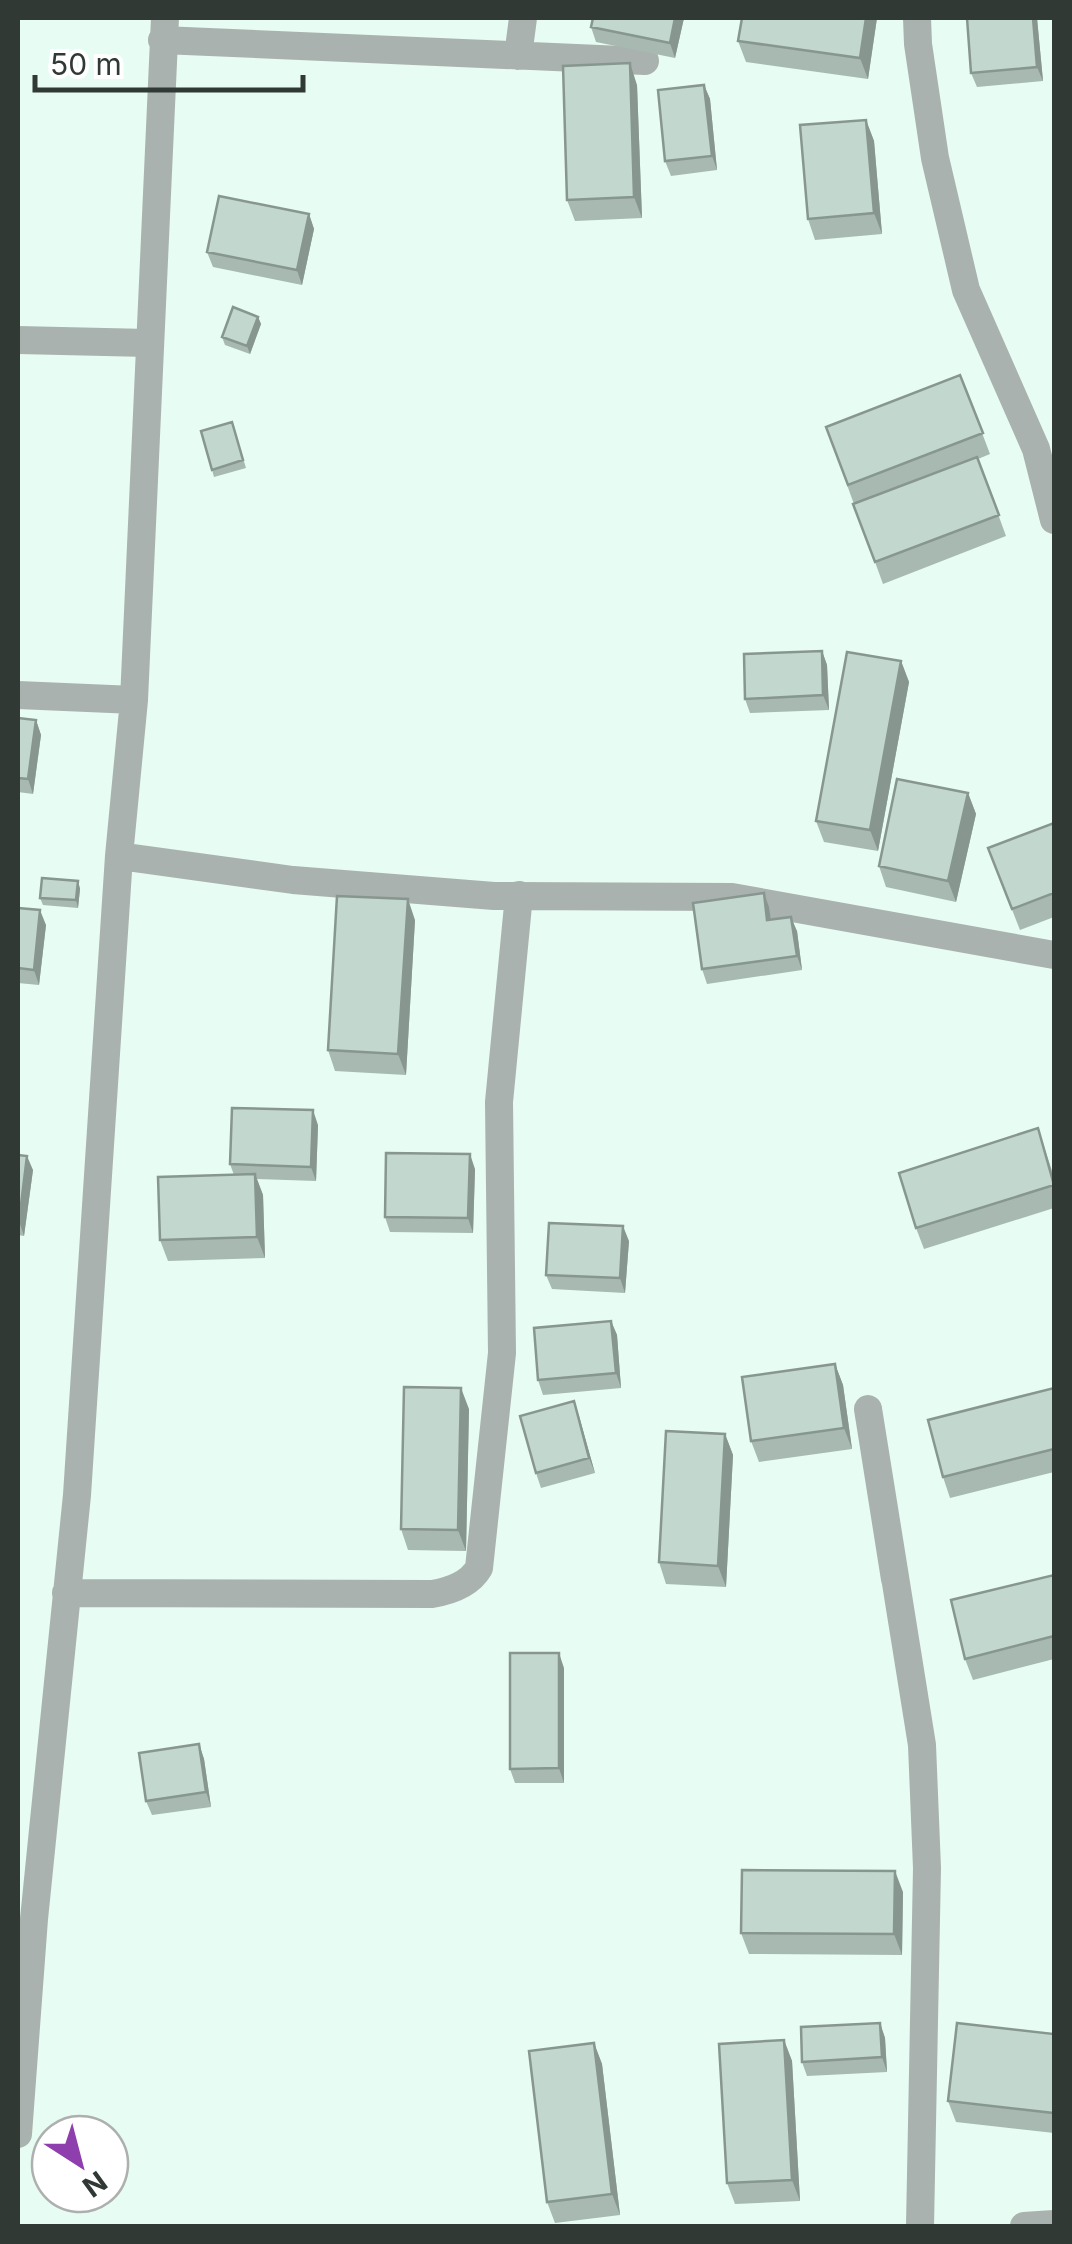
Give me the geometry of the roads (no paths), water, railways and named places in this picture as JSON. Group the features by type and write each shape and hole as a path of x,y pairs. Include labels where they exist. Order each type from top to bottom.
{"street":[{"path":"518,56 523,18"},
{"path":"917,18 935,158 966,290 1036,449 1054,520"},
{"path":"18,2134 34,1920 77,1494 134,700 164,29 518,56 645,61"},
{"path":"18,340 148,343"},
{"path":"18,695 134,700"},
{"path":"120,856 293,880 519,896 732,897 1054,956"},
{"path":"66,1594 432,1594 448,1592 474,1577 480,1568 502,1352 500,1102 519,896"},
{"path":"868,1409 876,1494"},
{"path":"868,1409 895,1578"},
{"path":"868,1409 922,1746 926,1868 920,2226"},
{"path":"1024,2226 1054,2224"}]}
